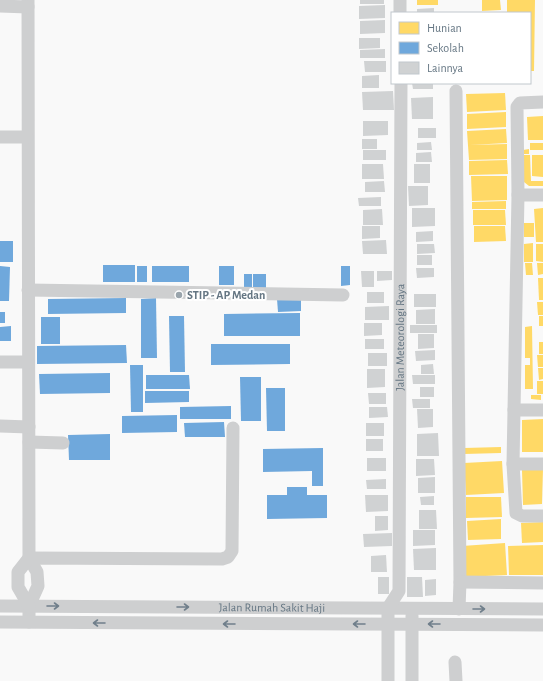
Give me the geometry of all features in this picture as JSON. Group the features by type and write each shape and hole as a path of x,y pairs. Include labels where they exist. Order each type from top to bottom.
{"street":[{"path":"400,0 400,12"},
{"path":"0,6 28,3 29,558 37,572 38,586 29,606 29,622"},
{"name":"Jalan Meteorologi Raya","path":"399,591 401,84"},
{"path":"456,91 459,608"},
{"path":"543,102 520,103 517,105 518,195 513,464 515,510 522,516 543,516"},
{"path":"0,137 28,137"},
{"path":"518,195 543,195"},
{"path":"28,290 343,295"},
{"path":"0,362 28,362"},
{"path":"514,410 543,410"},
{"path":"0,426 29,428"},
{"path":"29,558 222,560 228,557 232,551 233,428"},
{"path":"29,442 63,443"},
{"path":"513,464 543,464"},
{"path":"29,558 18,572 18,587 29,606"},
{"path":"460,582 543,583"},
{"path":"388,681 388,608 399,591 412,608 412,681"},
{"name":"Jalan Rumah Sakit Haji","path":"0,606 543,609"},
{"name":"Jalan Rumah Sakit Haji","path":"0,622 543,625"},
{"path":"455,662 456,681"}],"building: Hunian":[{"path":"417,0 438,0 438,5 417,5"},
{"path":"482,0 500,0 501,10 482,11"},
{"path":"507,0 535,0 534,71 531,71 531,12 507,12"},
{"path":"505,93 506,110 467,112 466,94"},
{"path":"506,112 506,127 467,129 467,114"},
{"path":"543,116 543,140 528,140 527,117"},
{"path":"506,129 507,143 470,145 507,144 507,159 469,160 467,131"},
{"path":"530,143 543,143 543,150 530,150"},
{"path":"529,149 529,154 524,154 523,150"},
{"path":"524,155 530,155 531,181 543,181 543,186 529,186 524,182"},
{"path":"532,155 543,155 543,177 532,176"},
{"path":"507,160 508,174 469,175 469,161"},
{"path":"471,176 507,176 507,200 472,201"},
{"path":"506,201 506,209 472,209 472,202"},
{"path":"543,208 543,242 536,242 534,209"},
{"path":"473,210 505,210 506,225 473,225"},
{"path":"524,223 534,223 534,237 524,237"},
{"path":"474,226 505,226 506,241 474,242"},
{"path":"533,243 533,262 524,262 524,244"},
{"path":"536,244 543,244 543,262 536,261"},
{"path":"525,263 532,263 533,275 526,275"},
{"path":"537,263 543,263 543,274 538,275"},
{"path":"538,278 543,278 543,300 539,300"},
{"path":"537,302 543,302 543,315 538,315"},
{"path":"539,316 543,316 543,326 539,326"},
{"path":"532,326 533,389 525,389 525,365 530,365 530,358 525,358 525,327"},
{"path":"539,342 543,342 543,354 539,354"},
{"path":"537,355 543,355 543,367 538,367"},
{"path":"538,368 543,368 543,379 539,380"},
{"path":"537,381 543,381 543,394 537,394"},
{"path":"531,395 541,395 541,400 531,399"},
{"path":"543,419 543,452 522,452 522,420"},
{"path":"501,447 501,453 464,454 464,448"},
{"path":"502,461 504,493 466,495 464,463"},
{"path":"543,469 542,504 523,505 522,470"},
{"path":"466,497 501,497 502,517 466,518"},
{"path":"501,519 501,539 468,540 467,521"},
{"path":"543,522 543,542 522,543 521,523"},
{"path":"505,543 507,575 464,577 462,546"},
{"path":"543,545 543,575 509,575 508,546"}],"building: Sekolah":[{"path":"0,241 13,241 13,262 0,262"},
{"path":"103,265 135,265 135,282 103,282"},
{"path":"0,266 10,267 9,301 0,301"},
{"path":"137,266 147,266 147,282 137,282"},
{"path":"152,266 189,266 189,282 152,282"},
{"path":"219,266 234,266 234,285 219,285"},
{"path":"341,266 350,266 350,285 341,286"},
{"path":"244,274 252,274 252,292 244,292"},
{"path":"253,274 266,274 266,289 253,289"},
{"path":"126,298 126,313 48,314 48,299"},
{"path":"156,298 157,358 141,358 141,299"},
{"path":"277,299 301,299 301,311 278,312"},
{"path":"0,312 5,312 5,323 0,323"},
{"path":"300,313 300,336 224,336 224,314"},
{"path":"169,316 184,316 185,372 170,372"},
{"path":"41,317 60,317 60,344 41,344"},
{"path":"11,326 11,341 0,341 0,327"},
{"path":"211,344 290,344 290,364 211,365"},
{"path":"126,345 127,363 37,364 37,346"},
{"path":"130,365 143,365 143,412 131,412"},
{"path":"110,373 110,393 40,394 39,374"},
{"path":"146,375 189,375 190,389 146,389"},
{"path":"240,377 261,377 261,421 241,421"},
{"path":"266,388 285,388 285,431 267,431"},
{"path":"145,391 189,391 189,402 145,403"},
{"path":"231,406 231,419 180,419 180,407"},
{"path":"177,415 177,432 122,433 122,416"},
{"path":"224,422 225,437 185,437 184,423"},
{"path":"110,434 110,460 69,460 68,435"},
{"path":"323,448 323,486 312,486 312,471 263,472 263,449"},
{"path":"287,487 307,487 307,495 327,495 327,518 267,519 267,495 287,495"}],"building: Lainnya":[{"path":"360,0 384,0 384,4 360,4"},
{"path":"385,5 385,18 359,19 359,6"},
{"path":"434,8 434,12 417,12 417,9"},
{"path":"385,20 385,33 360,34 360,21"},
{"path":"359,38 380,38 380,48 359,49"},
{"path":"385,49 385,58 360,58 360,50"},
{"path":"364,61 386,61 386,72 365,72"},
{"path":"379,75 379,88 362,88 362,76"},
{"path":"412,84 433,84 433,89 413,89"},
{"path":"393,91 394,110 363,110 362,92"},
{"path":"433,97 433,119 412,119 411,98"},
{"path":"363,121 388,121 388,135 363,136"},
{"path":"418,128 436,128 436,138 418,138"},
{"path":"362,139 377,139 377,149 362,149"},
{"path":"431,142 432,150 417,150 417,143"},
{"path":"363,150 386,150 386,160 363,160"},
{"path":"431,152 432,162 416,162 416,153"},
{"path":"362,164 383,164 384,179 362,179"},
{"path":"414,164 430,164 430,183 414,183"},
{"path":"384,181 385,192 365,192 365,182"},
{"path":"408,186 428,186 428,205 409,206"},
{"path":"381,197 381,206 359,206 358,198"},
{"path":"412,208 435,208 435,226 412,227"},
{"path":"382,209 383,225 363,225 363,210"},
{"path":"362,226 380,226 380,238 362,239"},
{"path":"433,231 433,241 416,242 416,232"},
{"path":"386,240 387,254 363,254 362,241"},
{"path":"417,244 434,244 435,253 417,254"},
{"path":"417,255 432,255 432,265 417,265"},
{"path":"416,268 434,268 434,277 417,278"},
{"path":"361,271 374,271 374,287 362,287"},
{"path":"377,271 392,271 392,280 377,281"},
{"path":"367,292 384,292 384,303 367,303"},
{"path":"414,294 436,294 436,307 414,307"},
{"path":"389,306 389,320 365,320 365,307"},
{"path":"435,309 435,324 416,324 416,310"},
{"path":"364,323 382,323 382,335 364,336"},
{"path":"410,325 437,325 437,333 410,333"},
{"path":"418,334 434,334 434,348 418,349"},
{"path":"365,339 384,339 384,349 365,349"},
{"path":"435,350 435,360 416,361 415,351"},
{"path":"368,353 387,353 387,366 368,366"},
{"path":"433,364 434,374 421,374 421,365"},
{"path":"367,369 385,369 385,387 367,388"},
{"path":"412,375 435,375 435,384 413,384"},
{"path":"420,387 434,387 434,397 420,397"},
{"path":"368,393 386,393 386,404 369,404"},
{"path":"412,399 430,399 430,408 413,408"},
{"path":"369,407 387,407 388,417 369,418"},
{"path":"417,409 433,409 433,427 418,428"},
{"path":"366,423 384,423 384,436 366,436"},
{"path":"438,433 439,456 417,456 417,434"},
{"path":"366,439 383,439 383,451 366,451"},
{"path":"367,458 386,458 386,471 367,471"},
{"path":"416,459 434,459 435,475 416,476"},
{"path":"435,477 435,493 418,493 418,478"},
{"path":"386,479 386,489 367,489 366,480"},
{"path":"365,495 388,495 388,511 366,512"},
{"path":"434,496 434,505 421,505 420,497"},
{"path":"419,510 436,510 437,529 419,529"},
{"path":"375,516 388,516 388,530 375,531"},
{"path":"413,530 435,530 435,545 413,546"},
{"path":"392,533 392,546 364,547 363,534"},
{"path":"436,548 436,570 414,570 413,549"},
{"path":"386,555 387,572 371,572 371,556"},
{"path":"378,577 389,577 389,594 378,594"},
{"path":"407,577 422,577 423,597 407,597"},
{"path":"436,579 436,595 425,596 425,580"}],"place":[{"name":"STIP - AP Medan","path":"179,295"}]}
